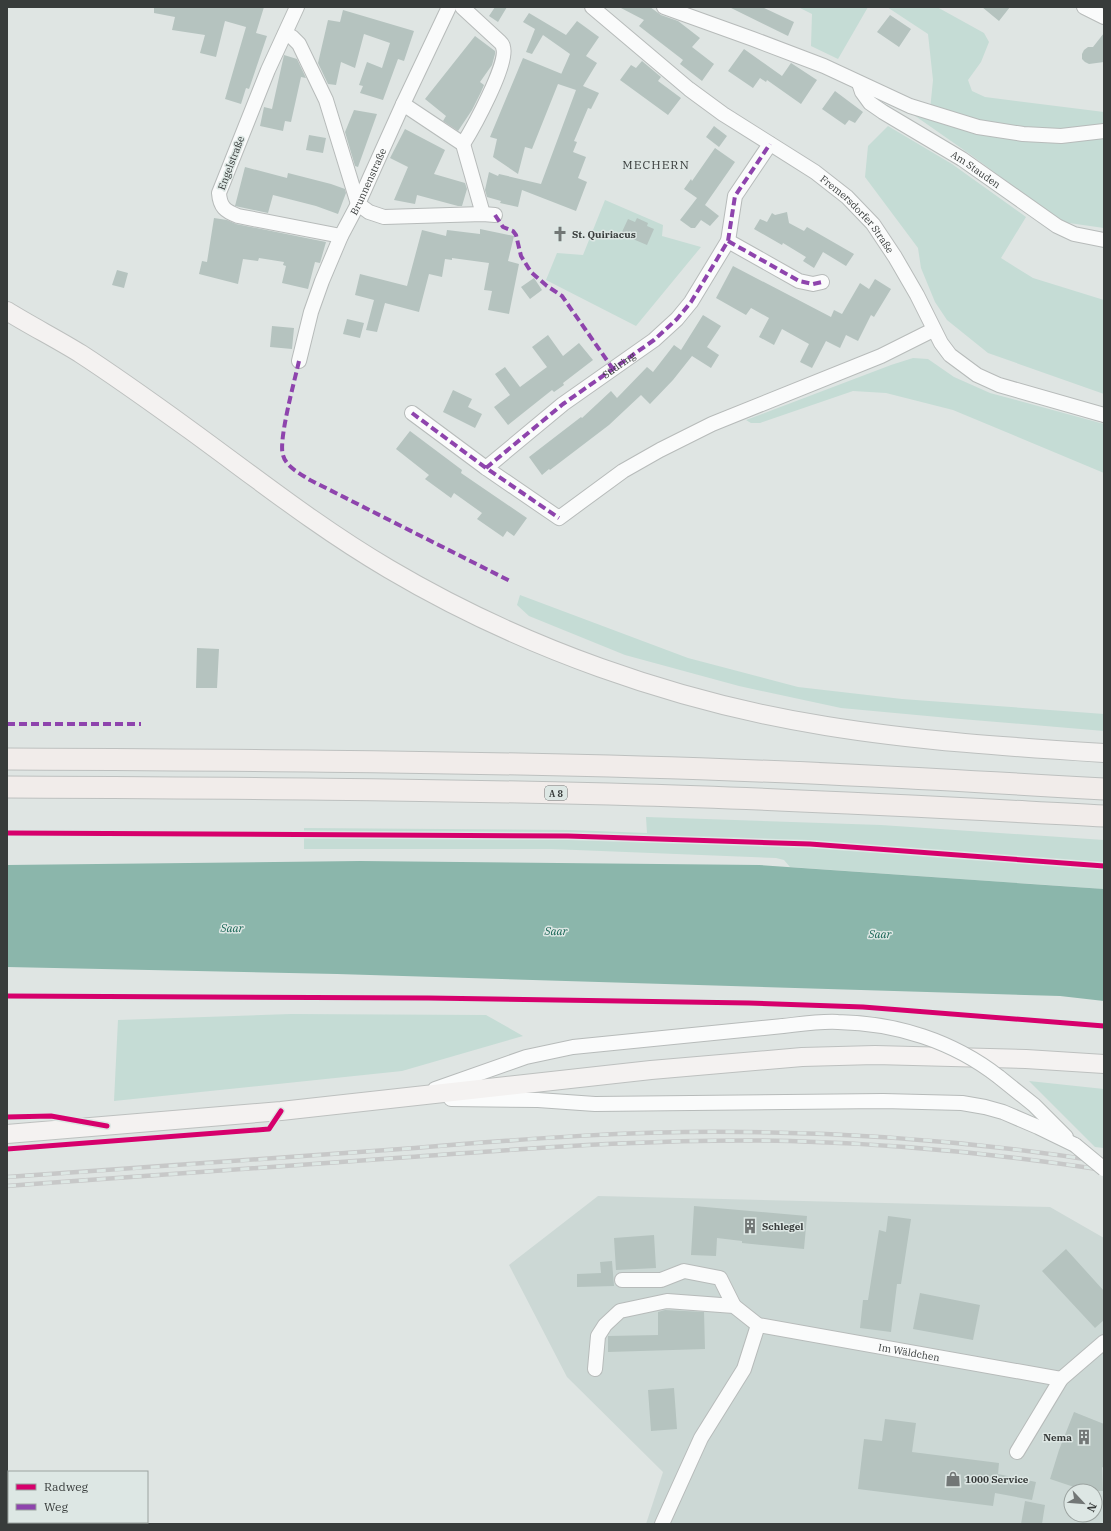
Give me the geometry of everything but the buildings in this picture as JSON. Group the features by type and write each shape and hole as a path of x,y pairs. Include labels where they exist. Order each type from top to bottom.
{"highway":[{"path":"7,759 414,762 642,767 820,773 1104,788"},
{"name":"A 8","path":"7,787 414,790 641,795 819,801 1104,816"}],"main road":[{"path":"7,312 81,354 189,429 299,511 390,570 463,609 516,634 578,660 626,677 724,706 775,717 860,731 953,743 1104,753"},
{"path":"7,1134 281,1111 412,1098 643,1071 802,1057 875,1055 1010,1058 1104,1064"}],"street":[{"name":"Engelstraße","path":"297,7 268,70 240,138 219,193 220,202 227,212 238,216 341,236"},
{"name":"Brunnenstraße","path":"299,361 322,280 448,7"},
{"path":"462,7 504,47 504,55 490,92 463,144"},
{"name":"Fremersdorfer Straße","path":"592,7 689,89 723,114 815,172 847,197 873,224 910,282 941,343 950,355 977,374 999,385 1104,415"},
{"path":"664,7 817,63 910,106 978,126 1031,135 1061,136 1104,131"},
{"path":"1084,7 1104,17"},
{"path":"285,34 292,37 299,44 326,100 358,204 368,212 384,217 489,214 463,144 403,104"},
{"name":"Am Stauden","path":"859,83 862,92 870,103 962,159 1057,226 1074,234 1104,240"},
{"name":"Südring","path":"486,468 564,404 654,340 677,319 695,296 728,241 735,196 770,144"},
{"path":"728,241 799,281 813,284 822,282"},
{"path":"412,413 486,468 560,518 623,471 660,450 712,424 881,356 934,330"},
{"path":"412,1098 505,1064 548,1051 588,1045 783,1026 837,1022 876,1025 900,1030 937,1042 978,1062 1034,1105 1074,1145 1104,1169"},
{"path":"412,1098 538,1100 595,1104 883,1102 962,1103 1003,1112 1074,1145"},
{"path":"622,1280 661,1280 684,1271 720,1278 734,1306 758,1325 744,1369 701,1438 662,1524"},
{"path":"594,1369 598,1336 605,1325 620,1310 667,1301 734,1306"},
{"name":"Im Wäldchen","path":"758,1325 1061,1379"},
{"path":"1017,1452 1061,1379 1104,1342"}],"shaded area":[{"path":"798,7 868,7 838,59 811,46 812,14"},
{"path":"887,7 937,7 984,33 989,42 981,62 968,80 972,91 985,97 1104,112 1104,228 1062,222 911,113 930,110 933,80 928,34"},
{"path":"888,126 952,164 1026,217 1001,258 1033,278 1104,300 1104,394 988,353 947,320 935,302 921,268 918,248 865,177 868,146"},
{"path":"605,200 663,225 662,236 701,247 636,326 546,280 557,253 583,255"},
{"path":"913,358 928,359 954,377 990,393 1104,424 1104,473 953,410 886,393 853,391 760,423 751,423 746,420"},
{"path":"520,595 688,658 798,687 902,699 1104,714 1104,731 841,708 739,686 625,655 529,616 517,605"},
{"path":"646,817 881,825 1104,840 1104,889 790,867 784,860 776,858 551,849 304,849 304,828 570,830 647,833"},
{"path":"291,1014 486,1015 523,1036 402,1071 114,1101 118,1020"},
{"path":"1029,1081 1104,1089 1104,1148 1095,1147"},
{"path":"598,1196 1050,1207 1104,1238 1104,1524 646,1524 663,1472 567,1377 509,1265"}],"water":[{"name":"Saar","path":"360,861 759,865 1104,889 1104,1001 1060,996 337,974 7,967 7,865"}],"railway":[{"path":"7,1177 539,1138 663,1132 836,1134 926,1140 1015,1149 1104,1162"},
{"path":"7,1186 600,1144 742,1140 830,1142 909,1147 1026,1159 1104,1170"}],"marked path":[{"path":"486,468 563,404 654,340 677,319 691,302 728,241 735,196 770,144"},
{"path":"495,215 503,227 513,231 516,235 521,256 531,272 547,286 562,296 613,369"},
{"path":"728,241 799,281 813,284 822,282"},
{"path":"299,361 285,424 282,448 283,455 290,467 310,480 510,581"},
{"path":"412,413 486,468 559,518"},
{"path":"7,724 141,724"}],"cycle path":[{"path":"7,833 568,836 810,844 1104,866"},
{"path":"7,996 429,998 749,1003 863,1007 1104,1026"},
{"path":"7,1149 269,1129 281,1111"},
{"path":"7,1117 51,1116 107,1126"}],"place":[{"name":"St. Quiriacus","path":"560,234"},
{"name":"Schlegel","path":"750,1226"},
{"name":"Nema","path":"1084,1437"},
{"name":"1000 Service","path":"953,1479"}],"district":[{"name":"MECHERN","path":"656,164"}]}
